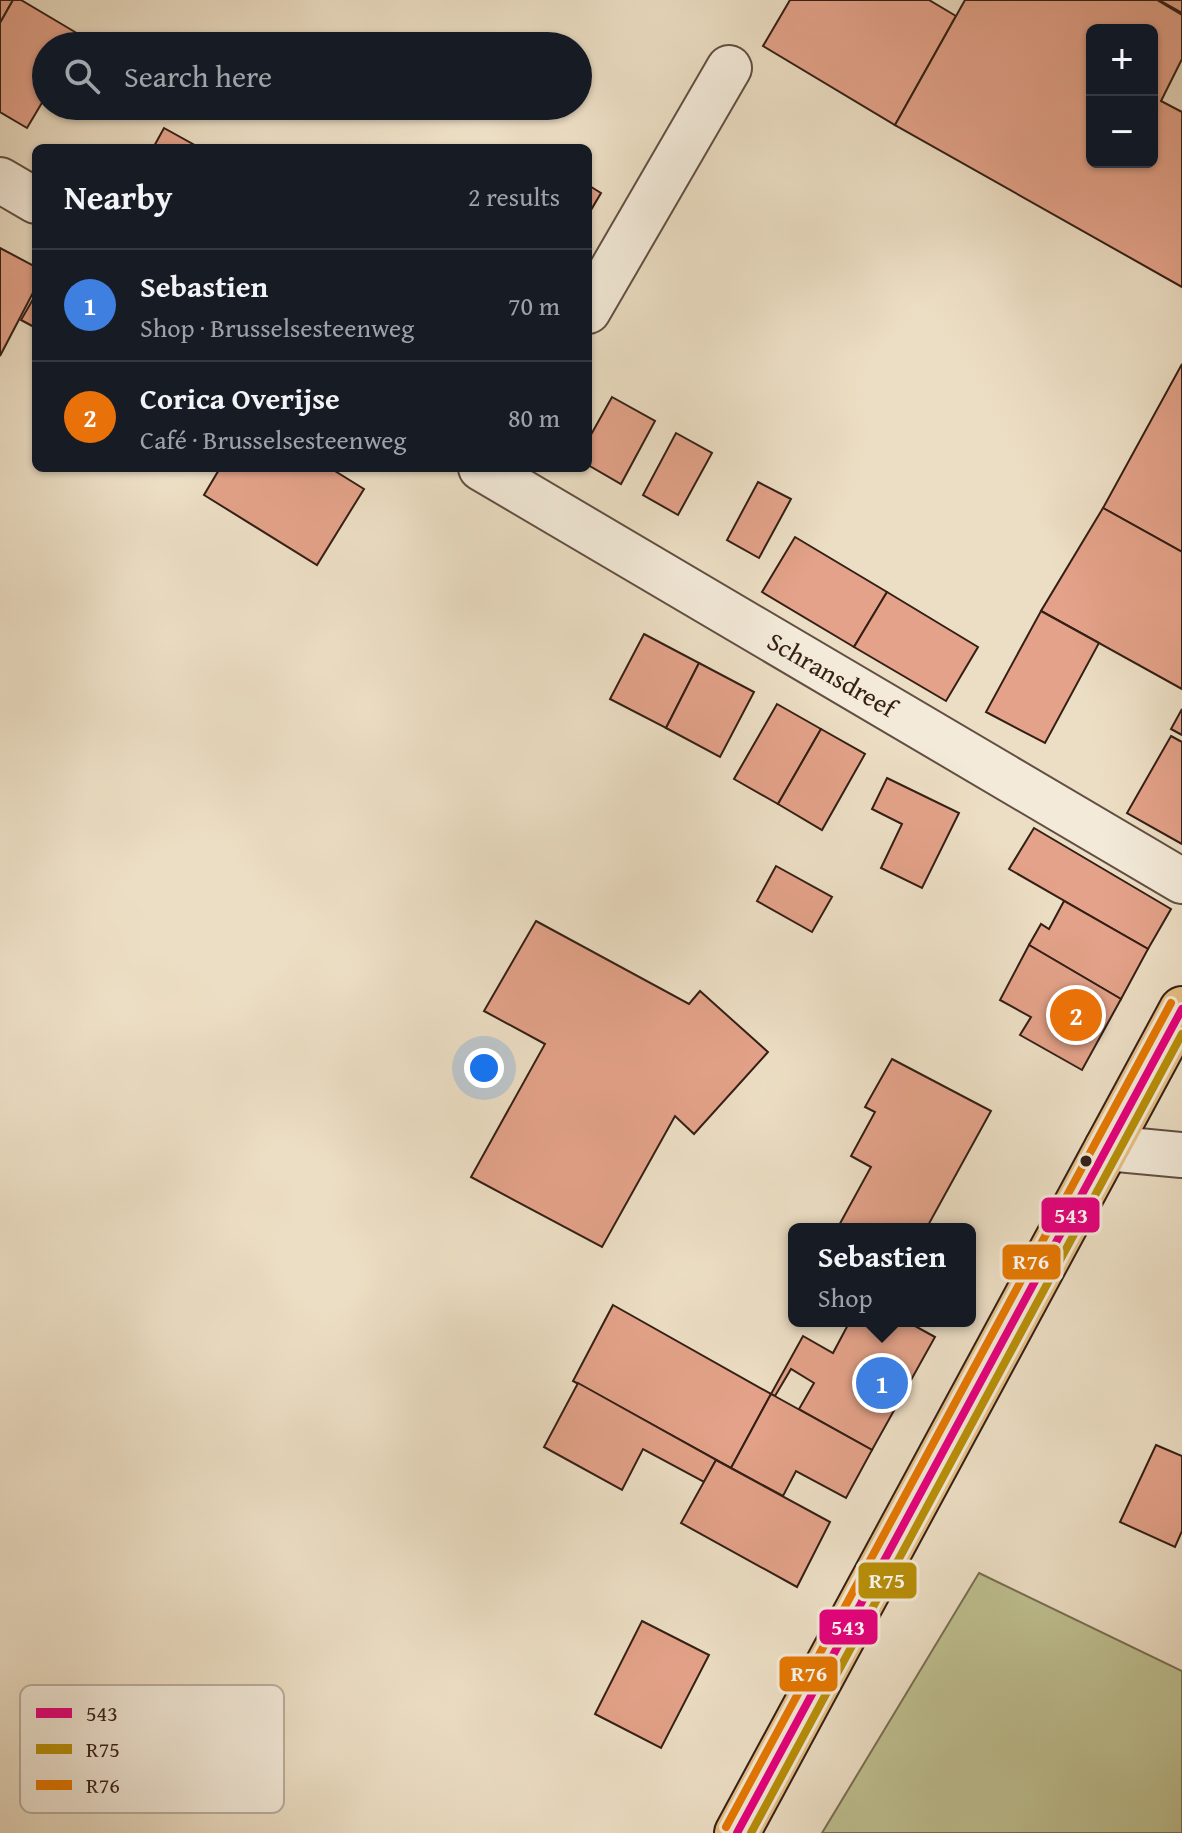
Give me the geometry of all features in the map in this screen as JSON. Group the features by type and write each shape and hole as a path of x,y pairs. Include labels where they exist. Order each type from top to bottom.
{"main road":[{"path":"737,1833 1182,1009"}],"street":[{"path":"592,304 729,68"},
{"path":"0,180 32,199"},
{"name":"Schransdreef","path":"493,472 1182,881"},
{"path":"1107,1148 1182,1155"}],"green space":[{"path":"979,1573 1182,1671 1182,1833 822,1833"}],"building":[{"path":"0,0 13,0 0,23"},
{"path":"13,0 21,0 75,32 32,32 32,120 27,128 0,112 0,23"},
{"path":"790,0 929,0 956,16 895,125 763,46"},
{"path":"965,0 1157,0 1182,15 1182,59 1161,101 1182,112 1182,287 895,125"},
{"path":"1159,0 1182,0 1182,13"},
{"path":"164,128 193,144 155,144"},
{"path":"592,187 601,193 592,208"},
{"path":"0,248 32,265 32,295 0,356"},
{"path":"32,301 32,326 21,320"},
{"path":"1182,364 1182,552 1103,508"},
{"path":"612,397 655,421 621,484 592,467 592,433"},
{"path":"676,433 712,453 678,515 643,495"},
{"path":"218,472 336,472 364,489 317,565 204,495"},
{"path":"758,482 791,499 759,558 727,540"},
{"path":"1103,508 1182,552 1182,689 1041,611"},
{"path":"795,537 887,592 854,647 762,592"},
{"path":"887,592 978,647 946,701 854,647"},
{"path":"1041,611 1099,643 1045,743 986,712"},
{"path":"644,634 699,663 666,728 610,699"},
{"path":"699,663 754,692 720,757 666,728"},
{"path":"777,704 821,729 778,804 734,779"},
{"path":"1182,709 1182,735 1171,729"},
{"path":"821,729 865,754 822,830 778,804"},
{"path":"1171,736 1182,742 1182,844 1127,813"},
{"path":"887,778 959,813 922,888 881,868 902,824 872,809"},
{"path":"1034,828 1171,909 1148,949 1009,869"},
{"path":"776,866 832,897 812,932 757,901"},
{"path":"1064,901 1148,949 1121,999 1029,945 1041,924 1049,929"},
{"path":"536,921 689,1004 700,991 768,1052 694,1134 675,1116 602,1247 471,1177 545,1044 484,1011"},
{"path":"1029,945 1121,999 1082,1070 1020,1035 1031,1017 1000,1000"},
{"path":"892,1059 991,1111 929,1223 840,1223 871,1167 851,1156 875,1112 865,1107"},
{"path":"613,1305 771,1394 731,1468 573,1381"},
{"path":"847,1327 917,1327 935,1337 872,1450 799,1409 814,1383 791,1369 775,1396 771,1394 803,1336 833,1353"},
{"path":"578,1383 716,1460 704,1482 643,1449 622,1490 544,1447"},
{"path":"771,1394 872,1450 846,1498 796,1471 783,1496 731,1468"},
{"path":"1156,1445 1182,1456 1182,1531 1175,1547 1120,1522"},
{"path":"716,1460 830,1522 797,1587 681,1523"},
{"path":"642,1621 709,1655 661,1748 595,1714"}],"transit line":[{"name":"R76","path":"726,1827 1171,1003"},
{"name":"543","path":"737,1833 1182,1009"},
{"name":"R75","path":"751,1833 1182,1034"}],"place":[{"name":"Corica Overijse","path":"1076,1015"},
{"name":"Sebastien","path":"882,1383"}]}
